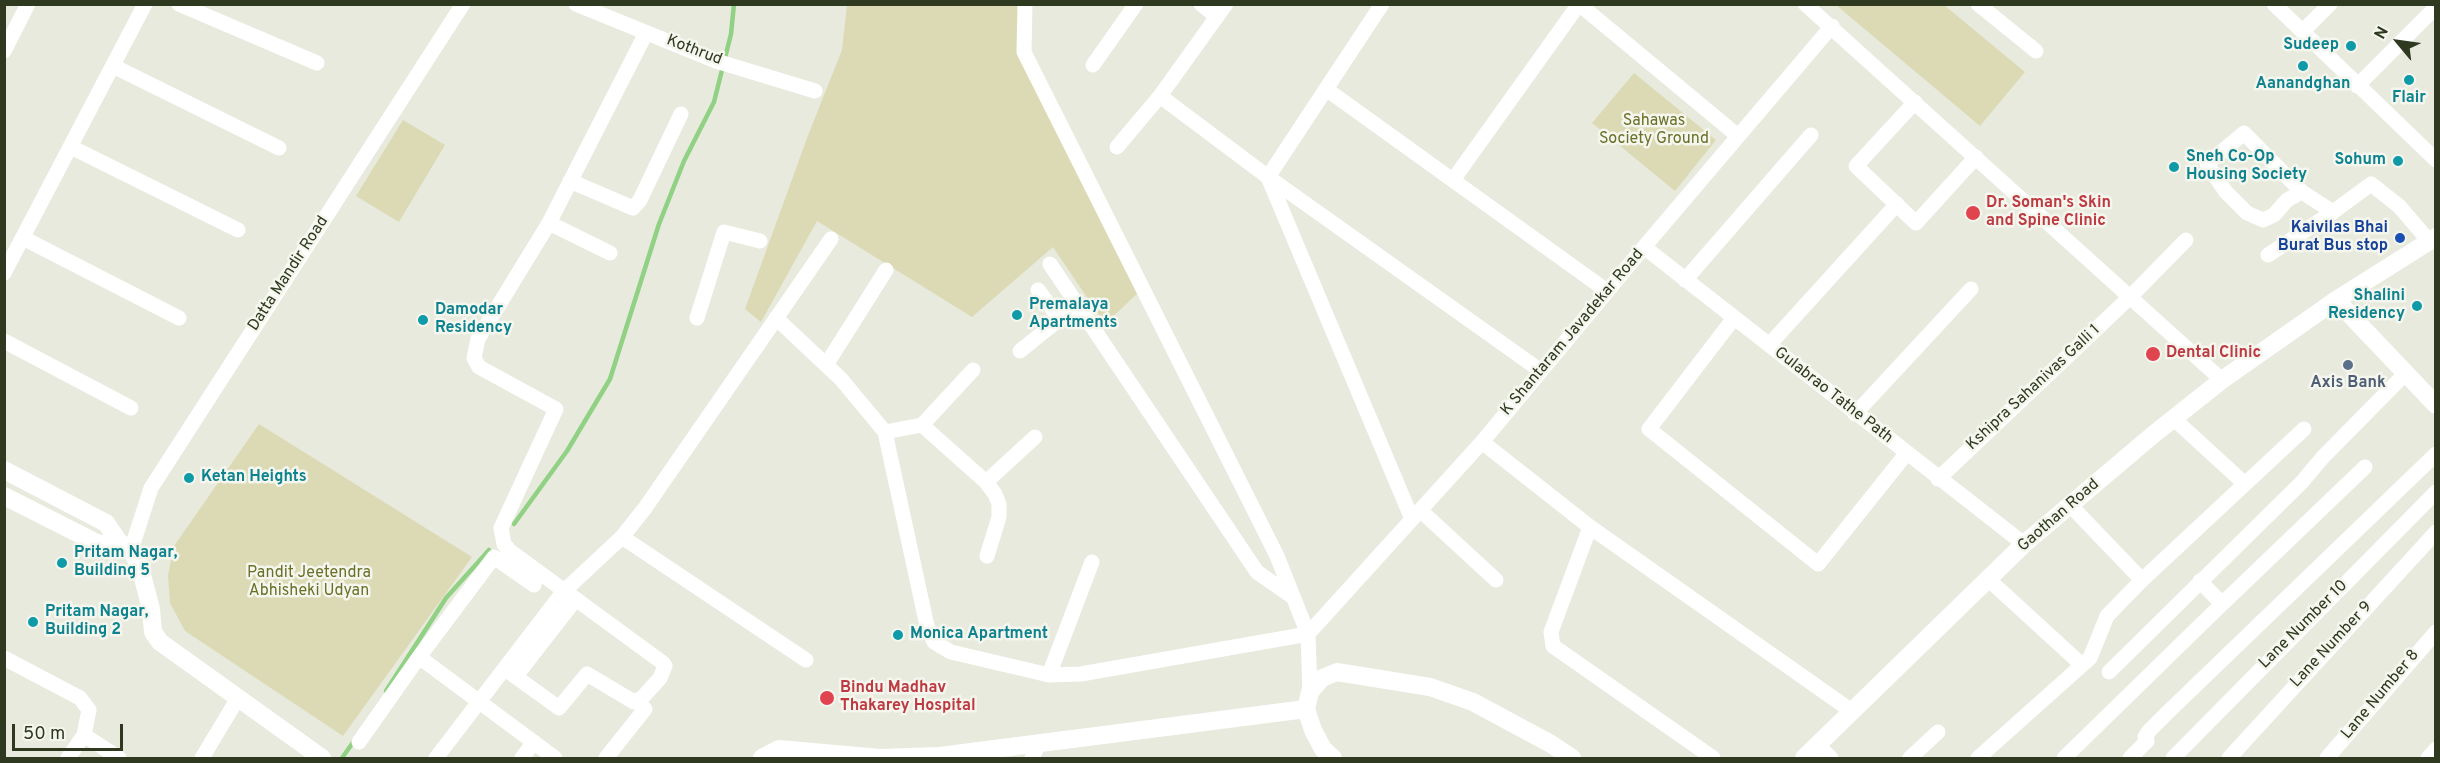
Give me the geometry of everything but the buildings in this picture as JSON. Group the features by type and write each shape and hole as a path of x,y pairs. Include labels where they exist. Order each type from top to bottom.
{"street":[{"path":"4,51 28,4"},
{"path":"4,273 145,4"},
{"path":"179,4 317,63"},
{"name":"Datta Mandir Road","path":"125,546 151,488 463,4"},
{"name":"Kothrud","path":"576,4 716,61 815,91"},
{"path":"1025,4 1024,52 1277,556 1308,634 1308,700 1313,730 1323,749 1334,759"},
{"path":"1093,65 1136,4"},
{"path":"1117,147 1160,96 1222,11 1201,4"},
{"path":"1268,177 1382,4"},
{"path":"1453,180 1579,4 1738,136"},
{"path":"1805,4 2222,380"},
{"path":"1978,4 2036,51"},
{"path":"2274,4 2436,160"},
{"path":"2303,31 2330,4"},
{"path":"2357,86 2436,7"},
{"name":"K Shantaram Javadekar Road","path":"1308,634 1482,442 1832,26"},
{"path":"511,672 559,708 587,674 627,700 634,702 643,697 660,678 664,666 663,663 510,551 504,544 501,528 556,409 479,367 474,358 478,339 549,223 646,33"},
{"path":"113,66 279,148"},
{"path":"1326,89 1607,291"},
{"path":"1160,96 1268,177 1541,372"},
{"path":"1915,102 1856,166 1916,223 1976,157"},
{"path":"570,181 633,208 640,200 681,114"},
{"path":"2302,192 2287,200 2274,215 2263,220 2247,213 2226,192 2207,164 2244,133 2302,192 2333,212"},
{"path":"1685,280 1811,135"},
{"path":"70,147 238,230"},
{"path":"1268,177 1416,515 1496,580"},
{"path":"2268,255 2371,184 2399,206 2432,239"},
{"path":"1769,345 1897,204"},
{"path":"549,223 610,253"},
{"path":"697,318 724,232 760,241"},
{"path":"23,238 179,318"},
{"path":"443,756 480,702 511,672 569,595 645,508 831,239"},
{"name":"Gaothan Road","path":"1804,759 2024,544 2070,505 2222,380 2336,300 2432,239"},
{"name":"Kshipra Sahanivas Galli 1","path":"1938,479 2130,297 2186,240"},
{"name":"Gulabrao Tathe Path","path":"1644,247 2024,544"},
{"path":"1050,264 1257,572 1293,597"},
{"path":"826,365 886,270"},
{"path":"1855,414 1971,289"},
{"path":"1038,290 1059,318"},
{"path":"2336,300 2436,405"},
{"path":"1020,351 1077,305"},
{"path":"777,318 826,365 885,432 927,626 934,642 951,651 1049,675 1081,674 1308,634"},
{"path":"1734,318 1649,429 1809,557 1818,564 1906,454"},
{"path":"4,341 130,408"},
{"path":"885,432 922,425 973,370"},
{"path":"2109,672 2301,483 2323,457 2405,374"},
{"path":"2174,419 2245,484"},
{"path":"922,425 986,482 995,494 999,504 999,516 987,556"},
{"path":"1978,759 2090,658 2107,616 2142,580 2304,429"},
{"path":"986,482 1035,437"},
{"path":"1482,442 1590,527 1853,712"},
{"path":"2130,759 2147,741 2145,737 2149,731 2167,713 2436,454"},
{"path":"2064,759 2365,467"},
{"path":"4,470 106,523 125,546 146,582 152,609 153,632 160,642 322,759"},
{"name":"Lane Number 10","path":"2173,759 2436,492"},
{"path":"4,496 99,543 125,546"},
{"path":"2070,505 2142,580"},
{"path":"1590,527 1551,632 1553,646 1713,759"},
{"name":"Lane Number 9","path":"2229,759 2436,532"},
{"path":"622,537 806,660"},
{"path":"359,742 494,557 534,585"},
{"path":"1049,675 1092,562"},
{"path":"1988,579 2082,665"},
{"path":"2200,581 2222,604"},
{"name":"Lane Number 8","path":"2327,759 2436,632"},
{"path":"419,657 555,759"},
{"path":"4,658 80,698 89,710 84,735 68,759"},
{"path":"762,759 779,749 880,758 1035,751 1308,700 1322,678 1337,672 1430,687 1473,702 1551,744 1572,759"},
{"path":"202,759 238,698"},
{"path":"606,759 645,709"},
{"path":"1910,759 1938,732"},
{"path":"84,735 119,759"},
{"path":"522,759 534,742"},
{"path":"1818,746 1832,759"},
{"path":"2428,759 2436,749"}],"green space":[{"path":"847,5 1019,5 1018,55 1138,293 1105,324 1053,247 972,317 817,221 761,322 745,309 807,138 842,50"},
{"path":"1836,5 1944,5 2025,72 1980,126"},
{"name":"Sahawas Society Ground","path":"1634,73 1716,140 1675,191 1592,123"},
{"path":"403,120 445,145 399,222 356,196"},
{"name":"Pandit Jeetendra Abhisheki Udyan","path":"259,424 472,557 343,736 185,631 170,603 168,575 174,546"}],"waterway":[{"path":"514,524 567,451 610,379 659,224 684,161 714,102 731,34 734,4"},
{"path":"386,691 446,598 489,550"},
{"path":"342,758 354,741"}],"place":[{"name":"Sudeep","path":"2351,46"},
{"name":"Aanandghan","path":"2303,66"},
{"name":"Flair","path":"2409,80"},
{"name":"Sohum","path":"2398,161"},
{"name":"Sneh Co-Op Housing Society","path":"2174,167"},
{"name":"Dr. Soman's Skin and Spine Clinic","path":"1973,213"},
{"name":"Kaivilas Bhai Burat Bus stop","path":"2400,238"},
{"name":"Shalini Residency","path":"2417,306"},
{"name":"Premalaya Apartments","path":"1017,315"},
{"name":"Damodar Residency","path":"423,320"},
{"name":"Dental Clinic","path":"2153,354"},
{"name":"Axis Bank","path":"2348,365"},
{"name":"Ketan Heights","path":"189,478"},
{"name":"Pritam Nagar, Building 5","path":"62,563"},
{"name":"Pritam Nagar, Building 2","path":"33,622"},
{"name":"Monica Apartment","path":"898,635"},
{"name":"Bindu Madhav Thakarey Hospital","path":"827,698"}]}
